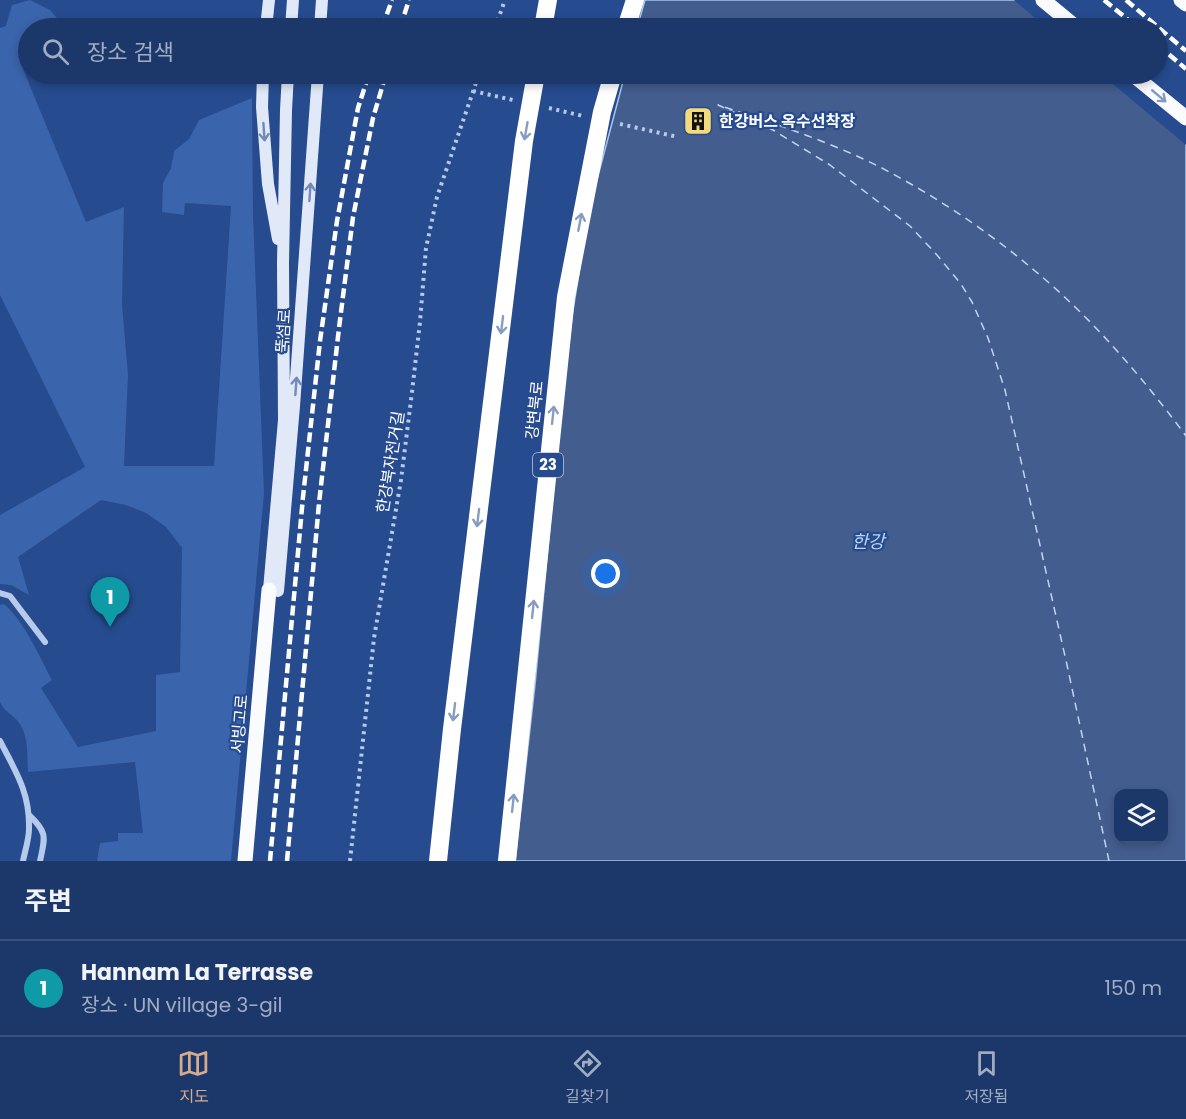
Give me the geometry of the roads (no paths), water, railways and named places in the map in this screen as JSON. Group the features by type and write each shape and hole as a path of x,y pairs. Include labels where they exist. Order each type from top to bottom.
{"highway":[{"path":"545,18 548,0"},
{"path":"629,18 634,0"},
{"path":"438,861 453,718 524,141 534,84"},
{"name":"강변북로","path":"507,861 566,297 602,111 610,84"}],"main road":[{"path":"267,18 269,0"},
{"path":"292,18 293,0"},
{"path":"321,18 322,0"},
{"path":"1042,0 1064,18"},
{"path":"1182,0 1186,4"},
{"path":"263,84 262,107 268,184 283,263"},
{"name":"뚝섬로","path":"274,591 284,420 283,263 287,84"},
{"name":"뚝섬로","path":"274,591 296,383 317,84"},
{"path":"1144,84 1186,118"},
{"name":"서빙고로","path":"244,861 274,591"},
{"name":"서빙고로","path":"255,861 274,591"}],"street":[{"path":"0,593 10,596 45,642"},
{"path":"0,741 23,785 28,801 29,831 23,861"},
{"path":"29,815 40,825 45,838 40,861"}],"water":[{"name":"한강","path":"645,0 1186,0 1186,861 515,861 572,317 589,210 622,84 1168,84 1168,18 640,18"}],"railway":[{"path":"386,18 392,0"},
{"path":"403,18 409,0"},
{"path":"1104,0 1126,18"},
{"path":"1126,0 1147,18"},
{"path":"1168,36 1186,51"},
{"path":"1168,54 1186,69"},
{"path":"270,861 303,497 320,341 337,221 358,108 366,84"},
{"path":"287,861 319,503 339,328 353,217 373,118 383,84"}],"place":[{"name":"한강버스 옥수선착장","path":"698,121"},
{"name":"Hannam La Terrasse","path":"110,627"}]}
